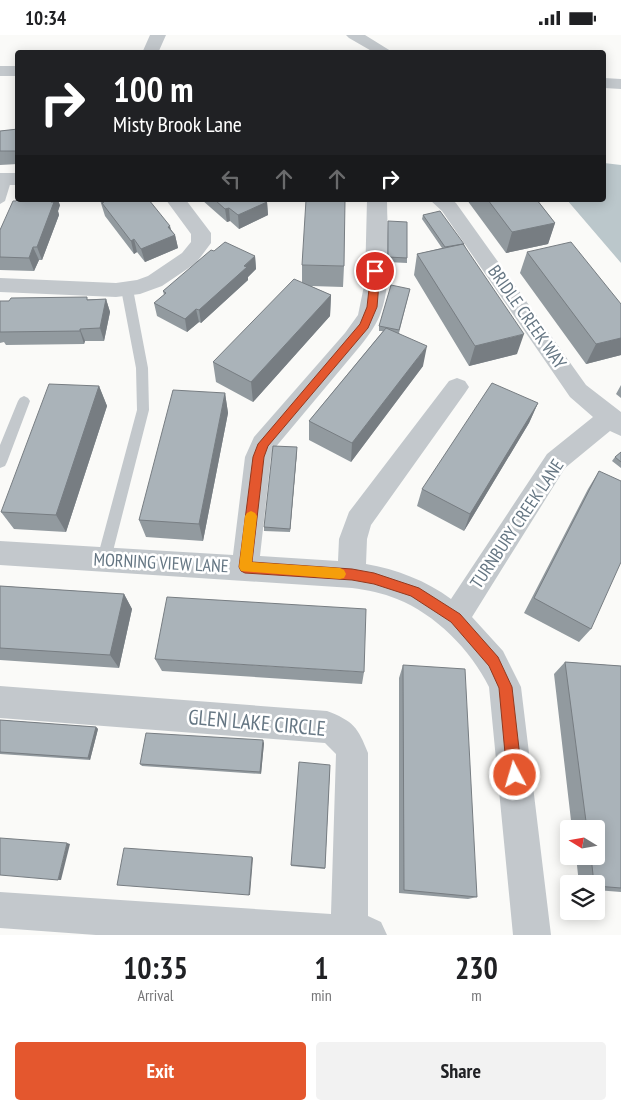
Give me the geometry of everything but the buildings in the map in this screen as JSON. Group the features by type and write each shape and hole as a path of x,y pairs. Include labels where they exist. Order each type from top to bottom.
{"street":[{"path":"151,50 158,35"},
{"path":"354,35 382,50"},
{"path":"0,71 15,71"},
{"path":"606,83 621,84"},
{"path":"0,285 116,290 140,287 155,281 189,258 201,243 200,233 177,202"},
{"path":"245,567 258,457 263,444 353,339 364,325 372,307 375,279 377,202"},
{"name":"BRIDLE CREEK WAY","path":"443,202 450,207 578,391 616,422"},
{"path":"352,575 353,539 359,520 457,387"},
{"name":"TURNBURY CREEK LANE","path":"455,618 556,461 616,422"},
{"name":"MORNING VIEW LANE","path":"0,553 352,575 395,584 414,592 455,618 493,661 505,687 532,935"},
{"name":"GLEN LAKE CIRCLE","path":"0,702 327,727 338,731 348,740 352,753 358,934"},
{"path":"0,910 358,934"}],"lane":[{"path":"0,201 8,179"},
{"path":"104,559 143,410 142,368 127,289"},
{"path":"0,462 24,401"}],"shaded area":[{"path":"606,163 621,165 621,263 569,202 606,202"}],"slow traffic":[{"path":"251,516 245,567 340,574"}],"route":[{"path":"375,271 372,307 364,325 263,444 258,457 245,567 374,578 414,592 455,618 493,661 503,681 515,775"}]}
